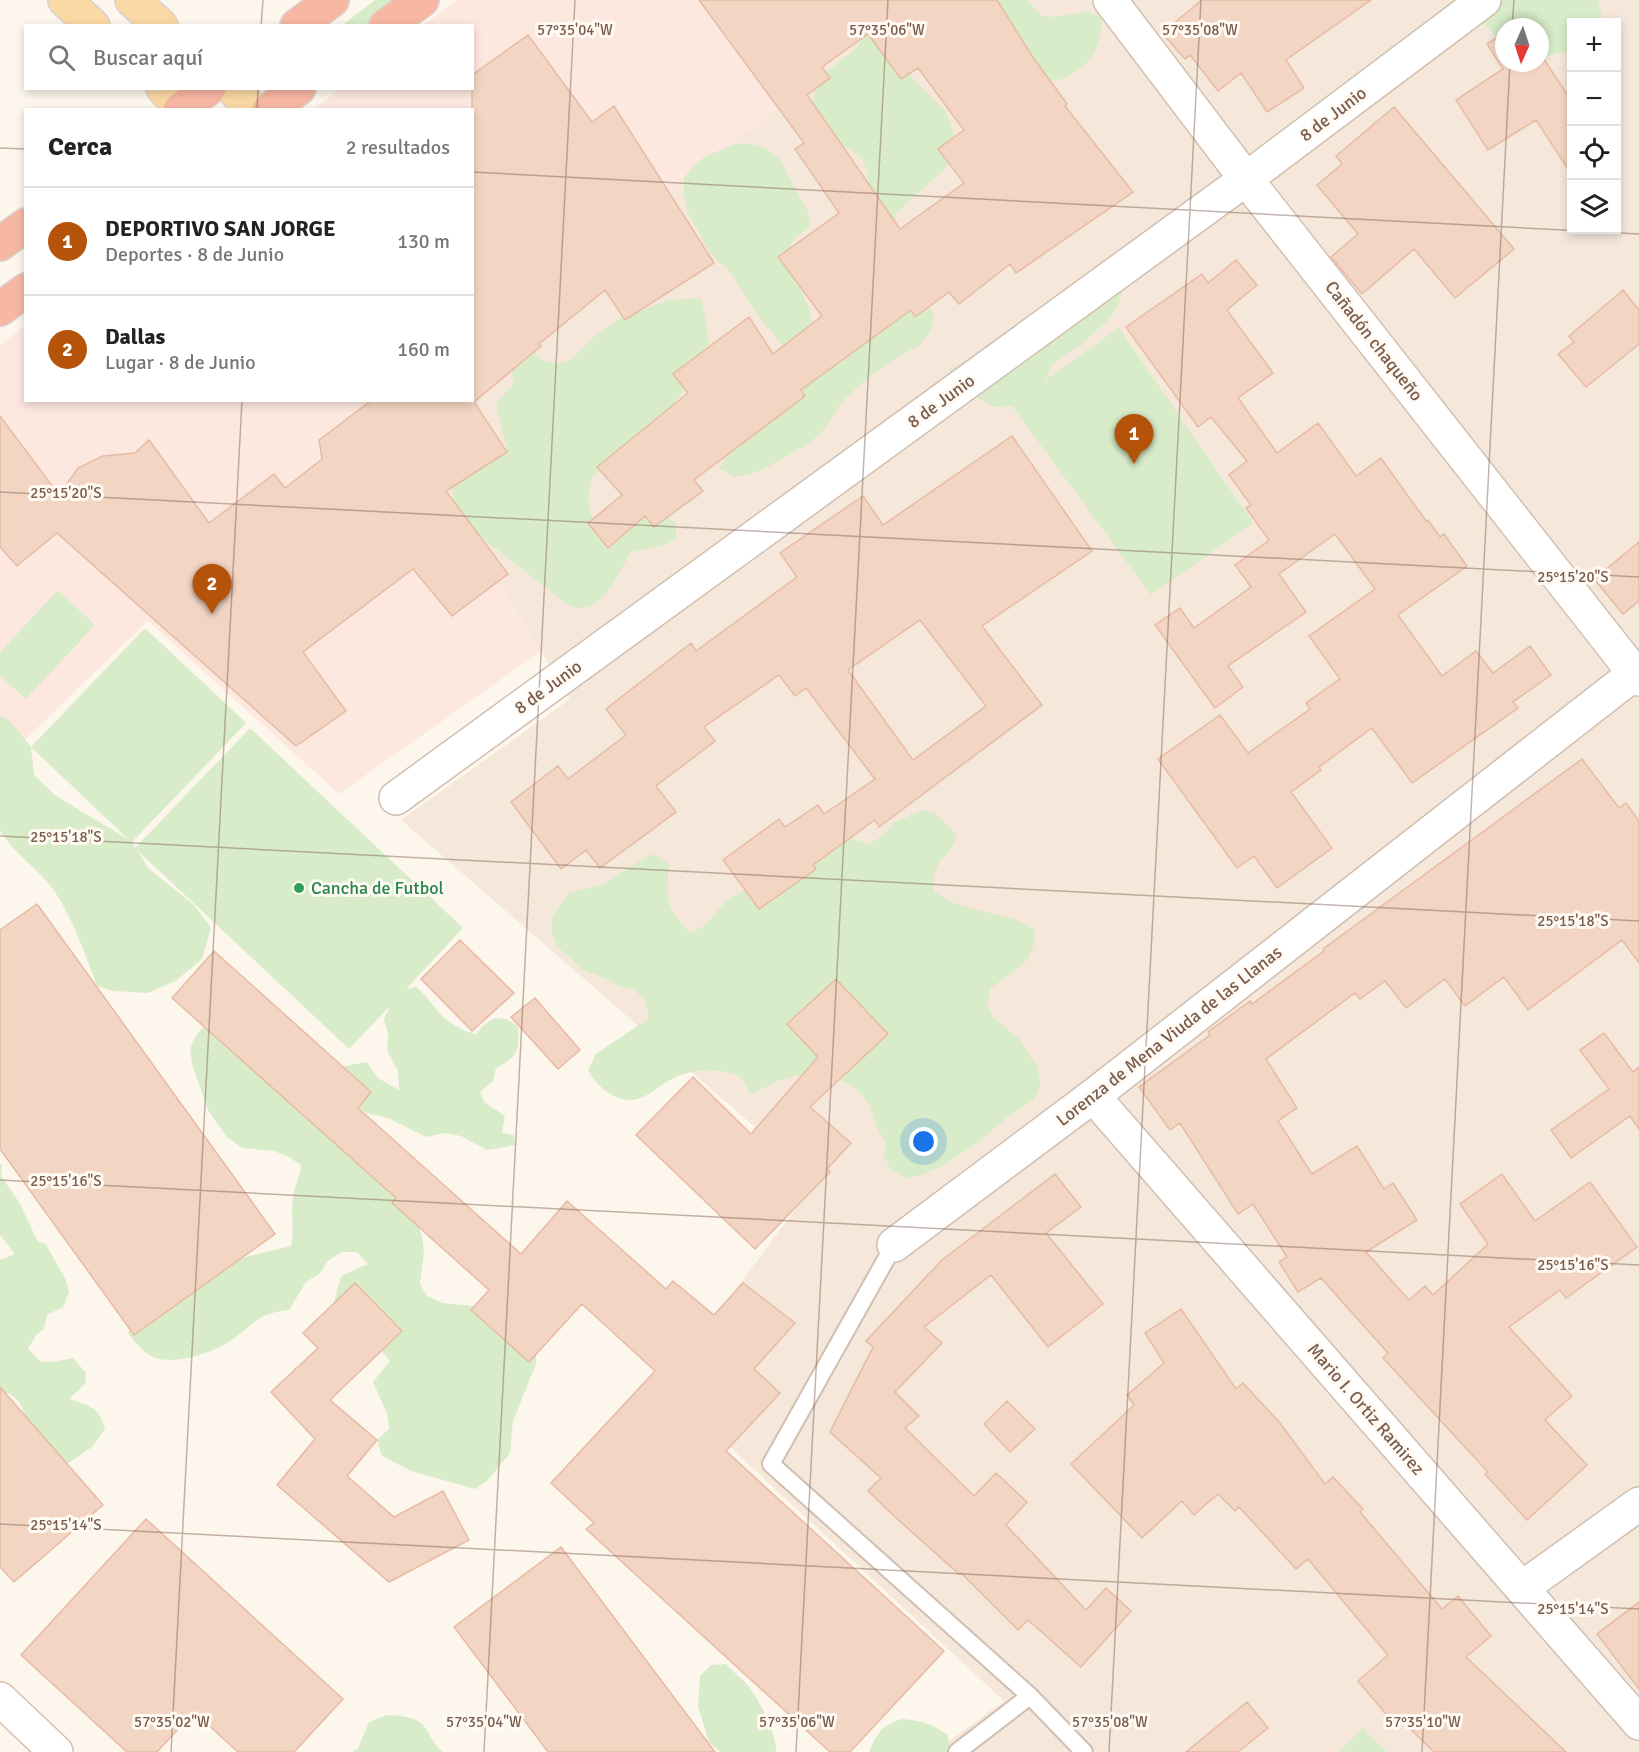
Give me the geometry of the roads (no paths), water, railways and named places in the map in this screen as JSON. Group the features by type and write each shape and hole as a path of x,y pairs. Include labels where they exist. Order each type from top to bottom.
{"highway":[{"path":"300,24 332,0"},
{"path":"389,24 422,0"},
{"path":"272,108 295,90"},
{"path":"0,244 24,226"},
{"path":"0,309 24,291"}],"main road":[{"path":"66,0 91,24"},
{"path":"132,0 159,24"},
{"path":"234,90 251,108"}],"street":[{"name":"Cañadón chaqueño","path":"1110,0 1246,179 1638,674"},
{"name":"8 de Junio","path":"396,798 1246,179 1484,0"},
{"name":"Lorenza de Mena Viuda de las Llanas","path":"894,1245 1093,1096 1638,674"},
{"name":"Mario I. Ortiz Ramirez","path":"1093,1096 1639,1723"},
{"path":"1522,1588 1639,1504"},
{"path":"0,1699 56,1752"}],"lane":[{"name":"Lorenza de Mena Viuda de las Llanas","path":"894,1245 771,1464 1030,1696"},
{"path":"957,1752 1030,1696 1084,1752"}],"place":[{"name":"DEPORTIVO SAN JORGE","path":"1134,464"},
{"name":"Dallas","path":"212,614"},
{"name":"Cancha de Futbol","path":"299,888"}]}
